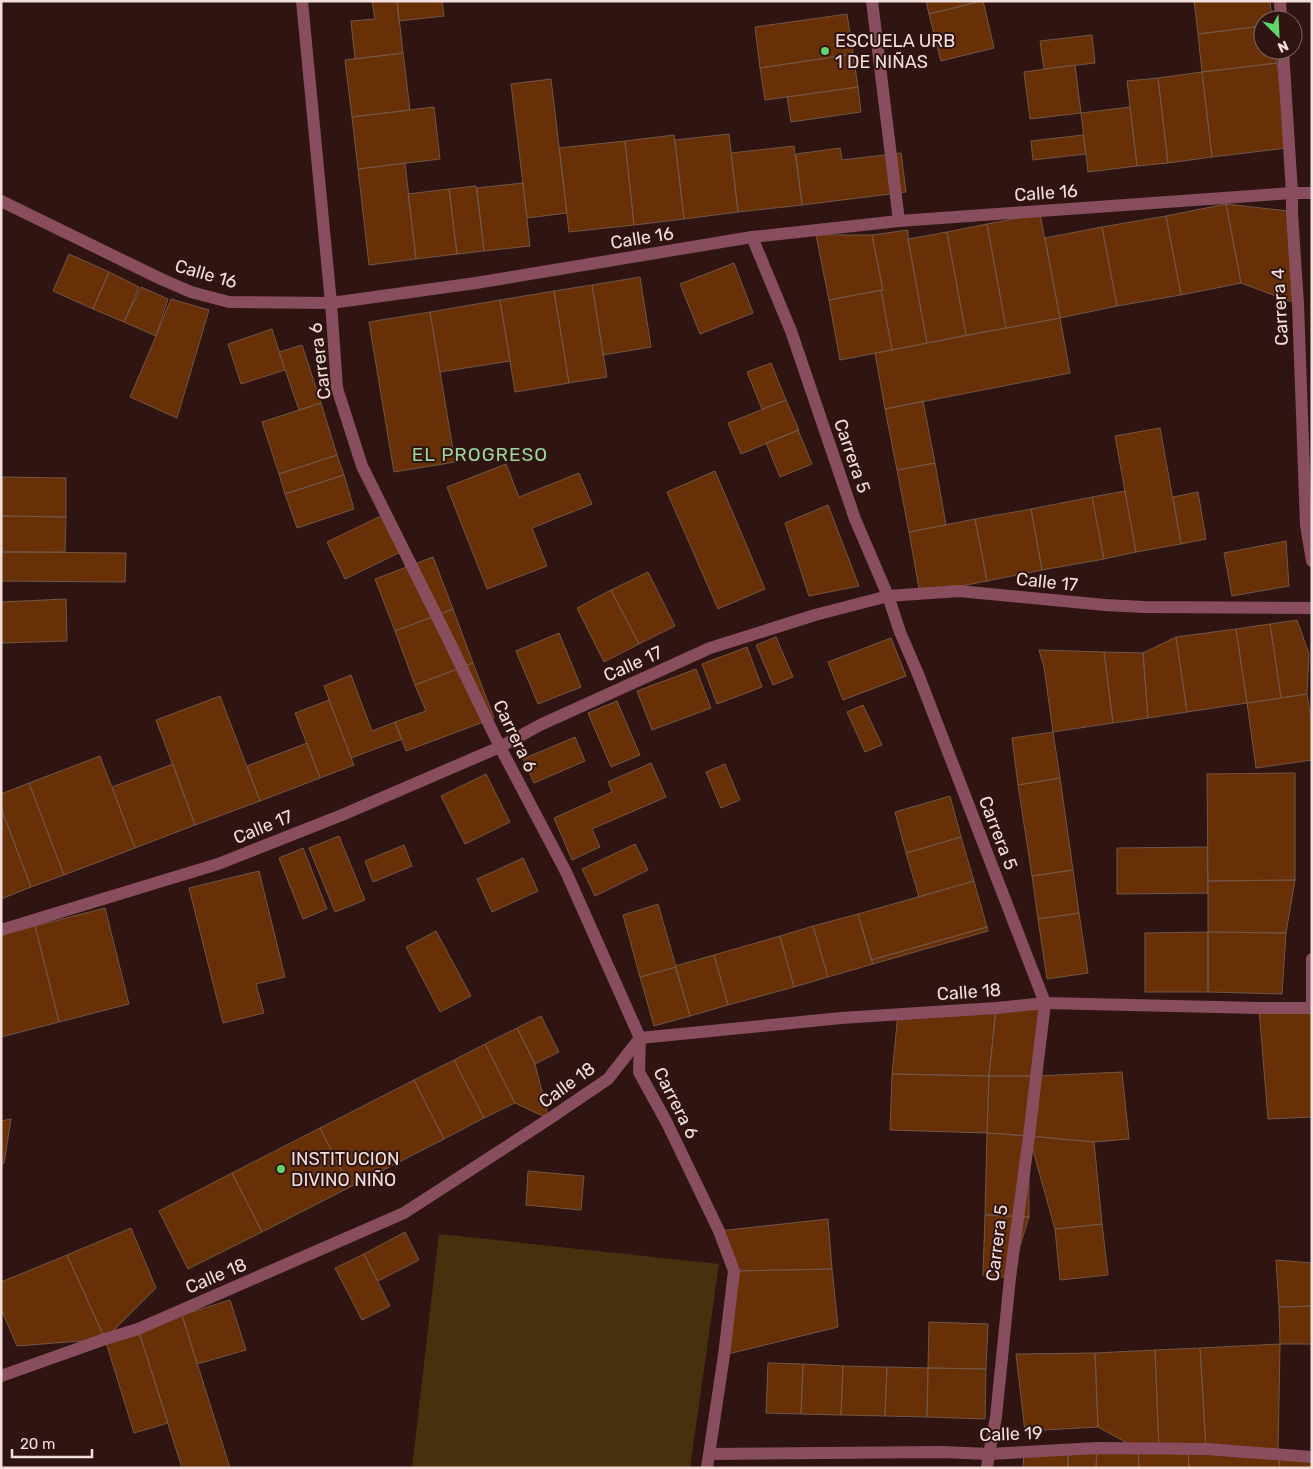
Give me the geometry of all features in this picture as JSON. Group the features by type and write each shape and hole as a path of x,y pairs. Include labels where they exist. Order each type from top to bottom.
{"street":[{"name":"Carrera 6","path":"302,1 331,303 337,388 362,466 500,747 566,872 640,1038 639,1072 667,1123 694,1179 719,1232 734,1271 707,1468"},
{"path":"872,1 899,221"},
{"name":"Carrera 4","path":"1284,60 1298,304 1306,525 1312,561"},
{"name":"Calle 16","path":"1,201 191,292 229,302 331,303 476,283 752,237 899,221 1312,193"},
{"name":"Carrera 5","path":"752,237 791,331 855,519 888,596 900,632 1045,1003 1010,1278 996,1417 987,1468"},
{"name":"Calle 17","path":"1,930 218,864 342,815 500,747 540,726 710,648 815,615 888,596 959,591 1124,606 1312,608"},
{"path":"1312,959 1312,1008"},
{"name":"Calle 18","path":"1,1376 104,1339 138,1329 404,1214 608,1079 640,1038 840,1018 1045,1003 1312,1008"},
{"name":"Calle 19","path":"710,1454 932,1452 989,1454 1097,1448 1197,1448 1312,1457"}],"shaded area":[{"path":"439,1234 719,1264 690,1468 412,1468"}],"building":[{"path":"372,1 397,1 403,53 355,59 351,21 375,19"},
{"path":"397,1 442,1 444,16 399,21"},
{"path":"926,1 982,1 929,14"},
{"path":"983,1 994,48 941,61 929,14"},
{"path":"1194,1 1270,1 1271,10 1253,10 1253,27 1198,34"},
{"path":"847,14 853,54 760,68 755,27"},
{"path":"1253,27 1253,60 1277,60 1277,63 1202,72 1198,34"},
{"path":"1092,35 1095,63 1044,69 1040,41"},
{"path":"403,53 410,110 352,117 345,60"},
{"path":"853,54 858,87 765,100 760,68"},
{"path":"1277,63 1287,148 1212,157 1202,72"},
{"path":"1075,65 1081,113 1030,119 1024,72"},
{"path":"1202,72 1212,157 1168,163 1158,78"},
{"path":"1158,78 1168,163 1137,166 1127,81"},
{"path":"551,79 567,213 527,218 511,84"},
{"path":"858,87 861,112 791,122 787,97"},
{"path":"434,107 440,159 358,169 352,117"},
{"path":"1130,107 1137,166 1088,172 1081,113"},
{"path":"729,134 738,212 684,219 675,140"},
{"path":"674,135 684,219 634,225 625,141"},
{"path":"1083,135 1086,154 1033,160 1031,141"},
{"path":"625,141 634,225 569,232 559,148"},
{"path":"794,146 802,205 738,212 731,153"},
{"path":"840,148 842,160 901,153 906,192 802,205 796,154"},
{"path":"405,163 416,259 369,265 358,169"},
{"path":"523,183 530,246 484,251 477,188"},
{"path":"476,186 484,251 457,254 449,189"},
{"path":"449,189 457,254 416,259 408,194"},
{"path":"1226,204 1241,283 1181,295 1166,216"},
{"path":"1226,204 1288,211 1295,303 1241,283"},
{"path":"1040,214 1060,318 1006,328 987,224"},
{"path":"1166,216 1181,295 1117,306 1102,227"},
{"path":"987,224 1006,328 966,335 947,232"},
{"path":"1102,227 1117,306 1060,318 1045,238"},
{"path":"908,230 927,343 892,350 872,235"},
{"path":"947,232 966,335 927,343 908,239"},
{"path":"816,235 872,235 883,290 829,300"},
{"path":"69,254 109,272 93,309 53,291"},
{"path":"734,263 753,313 700,334 680,284"},
{"path":"109,272 139,287 124,322 93,309"},
{"path":"640,277 651,347 603,355 592,285"},
{"path":"592,285 607,377 569,383 554,291"},
{"path":"141,287 168,299 156,336 124,322"},
{"path":"881,290 892,350 840,360 829,300"},
{"path":"554,291 569,383 515,392 500,300"},
{"path":"171,299 209,310 177,418 130,397"},
{"path":"500,300 510,361 440,372 430,312"},
{"path":"430,312 455,462 394,472 369,322"},
{"path":"1060,318 1070,373 885,409 875,353"},
{"path":"272,329 285,370 241,384 228,344"},
{"path":"302,345 321,403 299,410 279,352"},
{"path":"771,363 786,400 762,409 747,372"},
{"path":"786,400 799,430 741,454 728,423"},
{"path":"923,401 935,463 897,470 885,409"},
{"path":"321,403 337,455 279,474 262,422"},
{"path":"1160,428 1181,544 1136,552 1115,436"},
{"path":"798,430 812,464 780,477 766,443"},
{"path":"337,455 344,475 285,494 279,474"},
{"path":"935,463 946,525 909,532 897,470"},
{"path":"506,464 519,497 579,473 592,504 532,528 547,566 487,589 447,487"},
{"path":"715,471 765,589 718,609 667,492"},
{"path":"344,475 354,509 297,528 285,494"},
{"path":"2,477 66,478 66,517 2,516"},
{"path":"1125,491 1136,552 1104,559 1092,497"},
{"path":"1198,492 1206,539 1181,544 1173,497"},
{"path":"1092,497 1104,559 1042,570 1031,509"},
{"path":"828,505 859,586 809,596 785,523"},
{"path":"1031,509 1042,570 987,581 975,519"},
{"path":"387,513 405,550 345,579 327,542"},
{"path":"2,516 66,517 65,552 2,552"},
{"path":"975,519 987,581 920,594 909,532"},
{"path":"1286,541 1289,586 1232,596 1224,553"},
{"path":"2,552 126,553 125,582 1,581"},
{"path":"433,557 453,609 395,631 375,579"},
{"path":"648,572 675,626 639,644 611,590"},
{"path":"611,590 639,644 604,662 577,608"},
{"path":"66,599 67,641 1,643 1,602"},
{"path":"453,609 473,663 415,685 395,631"},
{"path":"1297,620 1309,654 1307,694 1281,698 1270,624"},
{"path":"1270,624 1281,698 1247,703 1236,629"},
{"path":"1236,629 1247,703 1187,712 1176,637"},
{"path":"559,633 581,687 538,704 516,651"},
{"path":"776,637 793,677 773,685 756,645"},
{"path":"1176,637 1187,712 1148,718 1143,653"},
{"path":"891,638 906,676 843,700 828,662"},
{"path":"747,647 762,687 717,704 702,664"},
{"path":"1039,650 1104,652 1113,723 1053,732 1044,667"},
{"path":"1104,652 1143,653 1148,718 1113,723"},
{"path":"473,663 494,718 406,751 395,722 426,711 415,685"},
{"path":"696,669 711,708 652,730 637,691"},
{"path":"351,675 372,731 395,722 402,739 351,758 324,686"},
{"path":"1307,694 1312,724 1312,760 1256,768 1247,703"},
{"path":"220,696 260,801 195,825 156,720"},
{"path":"329,700 354,765 320,778 295,713"},
{"path":"617,701 640,755 611,767 588,713"},
{"path":"863,705 882,745 865,752 847,712"},
{"path":"1053,732 1060,778 1018,785 1012,738"},
{"path":"575,737 585,761 534,783 523,759"},
{"path":"307,743 320,778 260,801 247,766"},
{"path":"100,756 135,848 64,875 29,783"},
{"path":"651,763 666,797 592,829 600,847 572,860 554,818 612,792 608,782"},
{"path":"173,764 195,825 135,848 112,787"},
{"path":"725,764 740,800 721,808 706,772"},
{"path":"1295,773 1295,880 1208,881 1207,774"},
{"path":"486,774 510,822 465,844 441,796"},
{"path":"1060,778 1073,870 1032,876 1018,785"},
{"path":"29,783 64,875 31,887 1,808 1,794"},
{"path":"950,796 961,837 906,853 895,812"},
{"path":"1,808 31,887 1,899"},
{"path":"339,836 365,900 335,912 309,848"},
{"path":"961,837 974,881 919,897 906,853"},
{"path":"635,844 648,870 595,896 582,869"},
{"path":"404,845 412,866 373,882 365,861"},
{"path":"1207,847 1208,893 1117,894 1117,848"},
{"path":"303,848 327,909 303,919 279,858"},
{"path":"523,858 538,891 492,912 477,879"},
{"path":"1073,870 1079,913 1038,919 1032,876"},
{"path":"259,871 285,977 256,984 264,1013 223,1023 189,888"},
{"path":"1295,880 1286,933 1208,932 1208,881"},
{"path":"974,881 987,927 871,960 858,914"},
{"path":"658,904 676,967 640,977 623,915"},
{"path":"105,908 129,1004 59,1022 35,926"},
{"path":"1079,913 1088,973 1047,979 1038,919"},
{"path":"858,914 873,964 828,977 813,926"},
{"path":"35,926 59,1022 1,1037 1,935"},
{"path":"813,926 828,977 794,987 780,936"},
{"path":"987,927 988,931 873,964 871,960"},
{"path":"436,931 471,996 440,1012 406,947"},
{"path":"1208,932 1286,933 1282,994 1208,992"},
{"path":"1208,932 1208,992 1145,992 1145,933"},
{"path":"780,936 794,987 728,1005 714,955"},
{"path":"714,955 728,1005 690,1016 675,966"},
{"path":"676,967 690,1016 654,1026 640,977"},
{"path":"1045,1003 1036,1076 989,1076 996,1008"},
{"path":"996,1008 989,1076 892,1074 898,1014"},
{"path":"1259,1008 1312,1011 1312,1117 1268,1119"},
{"path":"541,1016 559,1052 535,1064 517,1028"},
{"path":"517,1028 535,1064 549,1119 515,1103 485,1044"},
{"path":"485,1044 515,1103 484,1118 454,1060"},
{"path":"454,1060 484,1118 444,1139 414,1080"},
{"path":"1122,1072 1129,1139 1094,1142 1029,1136 1036,1076"},
{"path":"892,1074 989,1076 987,1133 890,1130"},
{"path":"989,1076 1036,1076 1029,1136 987,1133"},
{"path":"414,1080 444,1139 350,1187 320,1128"},
{"path":"11,1119 4,1163 1,1164 1,1121"},
{"path":"320,1128 350,1187 262,1232 232,1173"},
{"path":"987,1133 1029,1136 1029,1217 985,1215"},
{"path":"1029,1136 1094,1142 1102,1224 1055,1229"},
{"path":"528,1171 584,1176 581,1210 526,1205"},
{"path":"232,1173 262,1232 188,1269 159,1211"},
{"path":"985,1215 1029,1217 1010,1278 983,1275"},
{"path":"828,1219 832,1269 734,1271 719,1231"},
{"path":"1102,1224 1108,1275 1060,1280 1055,1229"},
{"path":"131,1228 156,1288 105,1339 67,1255"},
{"path":"405,1232 419,1260 378,1281 364,1254"},
{"path":"364,1254 390,1306 362,1320 335,1268"},
{"path":"67,1255 105,1339 17,1346 1,1309 1,1282"},
{"path":"1276,1260 1312,1263 1312,1306 1279,1307"},
{"path":"832,1269 838,1327 724,1355 734,1271"},
{"path":"230,1300 246,1350 197,1364 182,1315"},
{"path":"1312,1306 1312,1344 1280,1344 1279,1307"},
{"path":"182,1315 230,1468 182,1468 138,1329"},
{"path":"929,1322 988,1324 986,1369 928,1368"},
{"path":"138,1329 168,1423 134,1433 105,1339"},
{"path":"1280,1344 1278,1455 1206,1449 1200,1348"},
{"path":"1200,1348 1206,1449 1159,1449 1155,1350"},
{"path":"1155,1350 1159,1449 1138,1449 1098,1427 1095,1353"},
{"path":"1095,1353 1098,1427 1025,1431 1016,1354"},
{"path":"768,1363 803,1364 801,1414 766,1413"},
{"path":"803,1364 843,1366 841,1415 801,1414"},
{"path":"843,1366 887,1367 885,1416 841,1415"},
{"path":"887,1367 928,1368 927,1417 885,1416"},
{"path":"928,1368 986,1369 985,1419 927,1417"},
{"path":"1097,1448 1096,1468 1068,1468 1068,1450"},
{"path":"1097,1448 1138,1449 1139,1468 1096,1468"},
{"path":"1138,1449 1188,1449 1189,1468 1139,1468"},
{"path":"1188,1449 1278,1455 1280,1468 1189,1468"},
{"path":"1068,1450 1068,1468 1023,1468 1024,1452"},
{"path":"1278,1455 1312,1458 1312,1468 1280,1468"}],"place":[{"name":"ESCUELA URB 1 DE NIÑAS","path":"825,51"},
{"name":"INSTITUCION DIVINO NIÑO","path":"281,1169"}],"district":[{"name":"EL PROGRESO","path":"480,454"}]}
